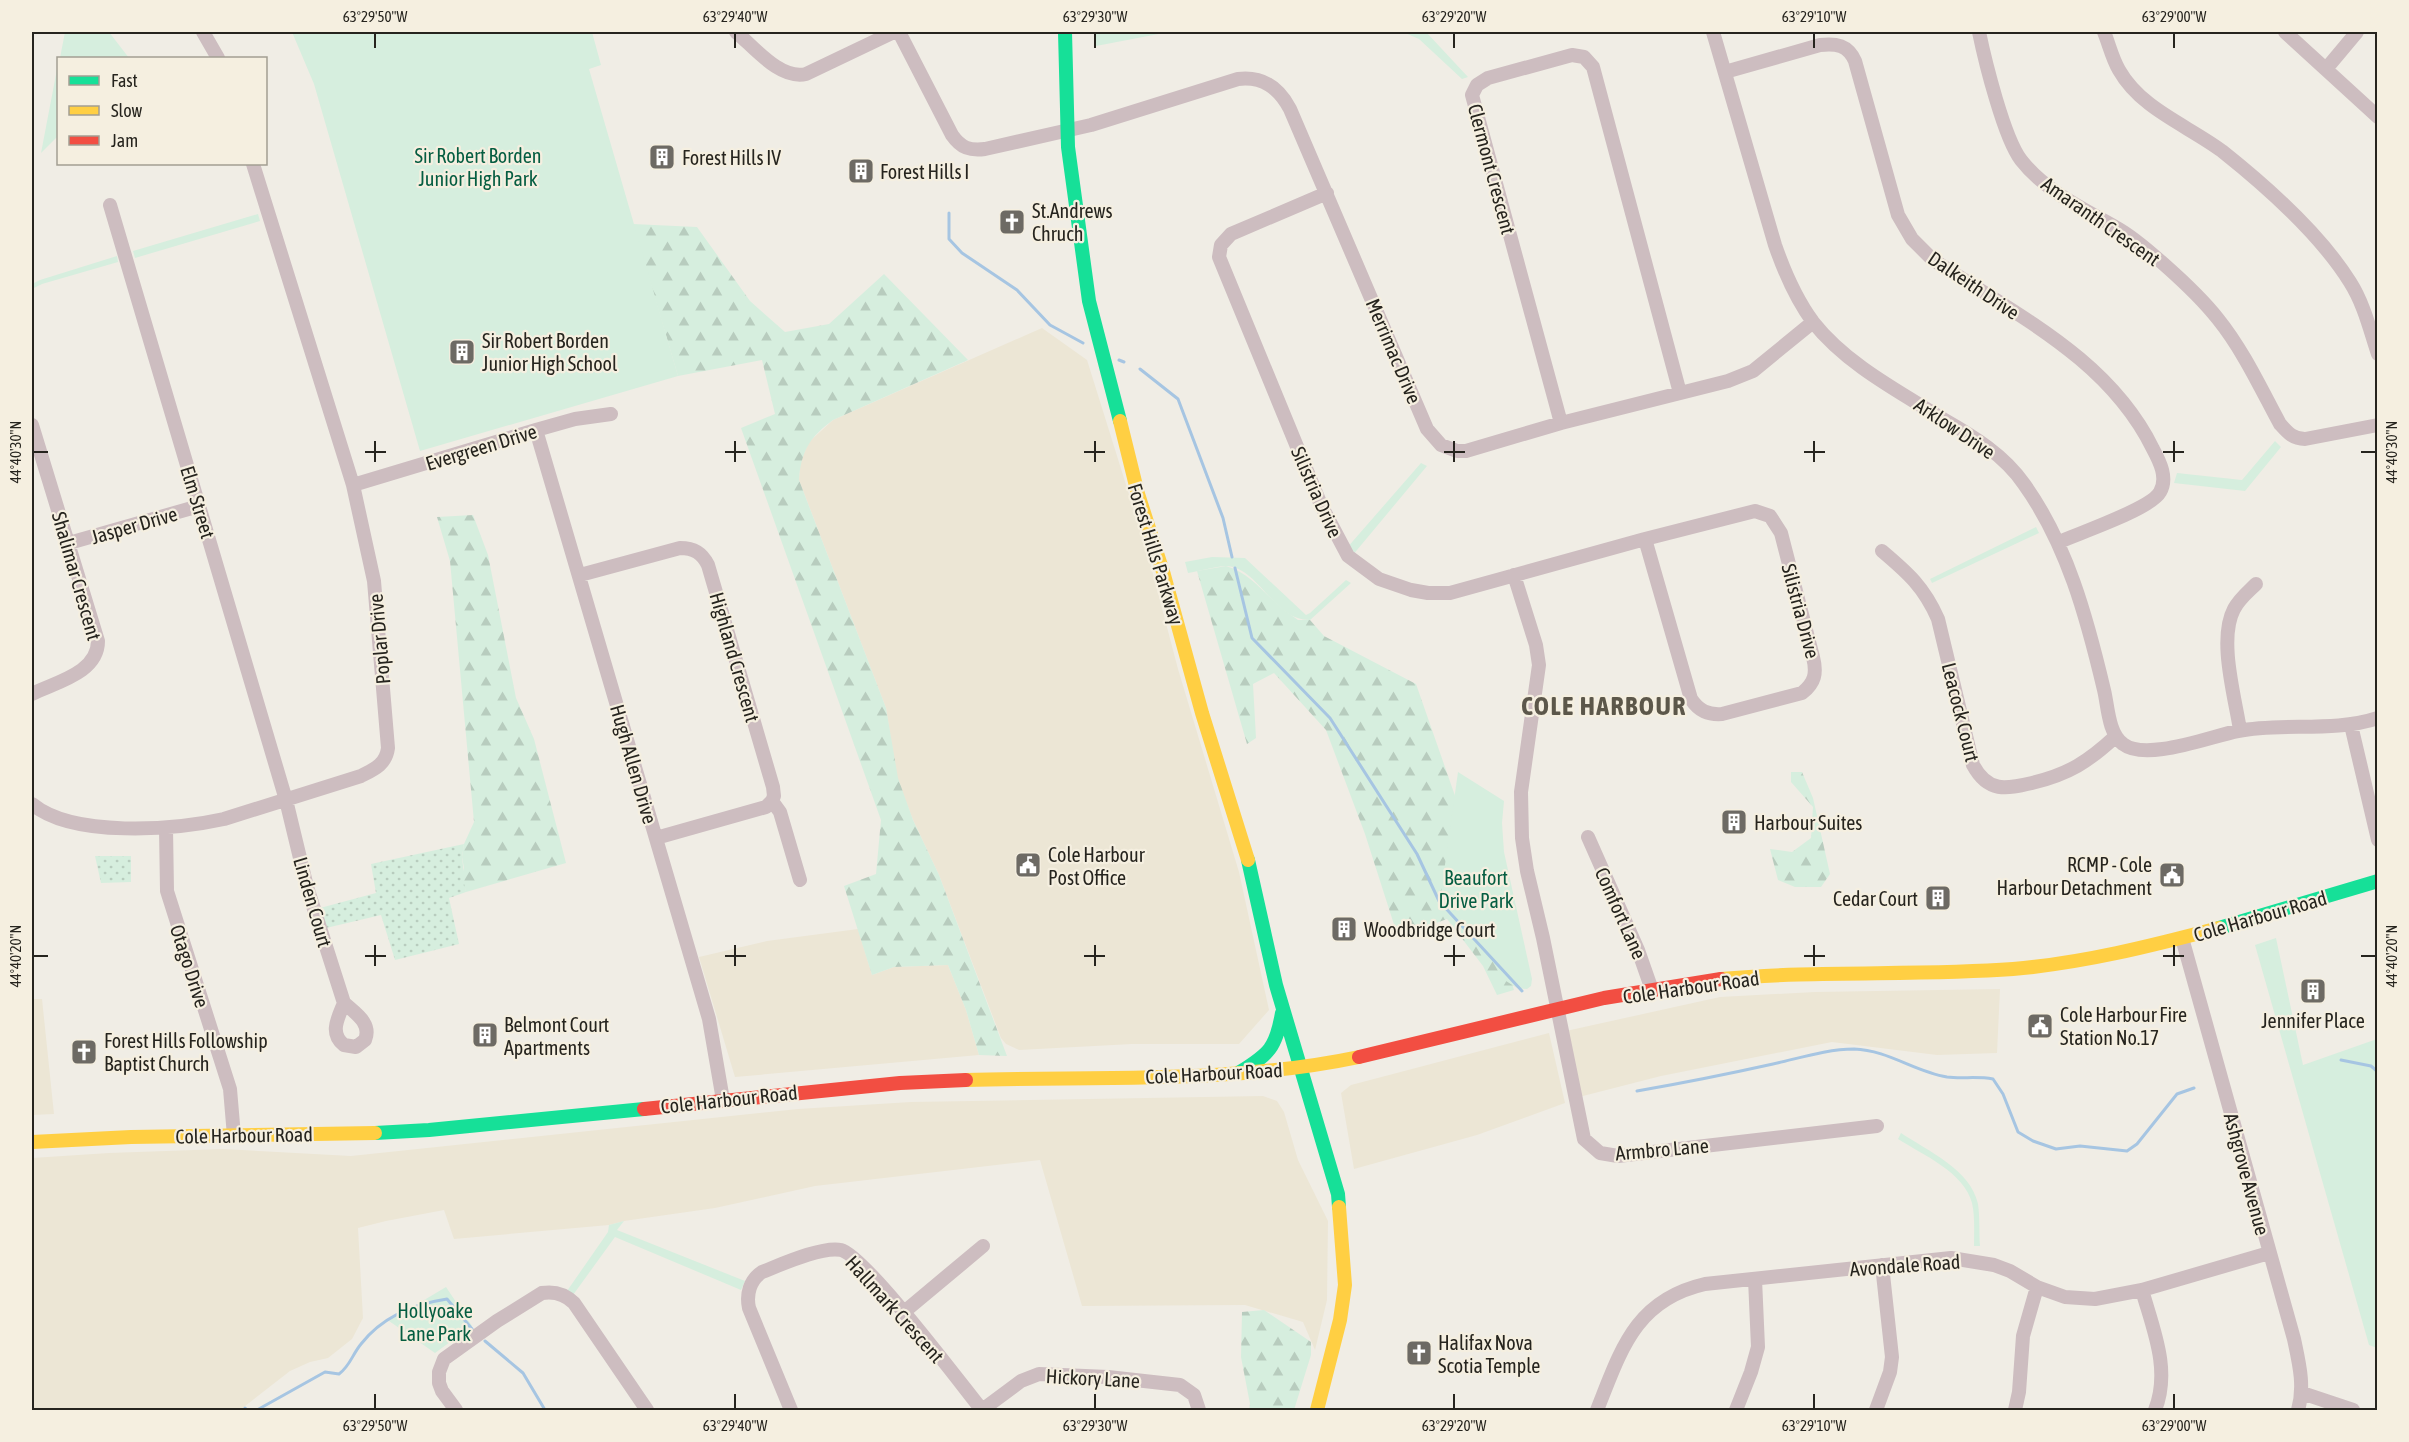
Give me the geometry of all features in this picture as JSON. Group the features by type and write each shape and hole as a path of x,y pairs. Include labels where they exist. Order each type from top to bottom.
{"main road":[{"name":"Forest Hills Parkway","path":"1065,32 1067,130 1089,301 1138,494 1255,884 1282,1009 1338,1194 1345,1267 1340,1320 1317,1410"},
{"name":"Cole Harbour Road","path":"32,1142 93,1137 234,1136 429,1130 829,1089 961,1079 1172,1077 1300,1068 1433,1040 1557,1009 1722,978 1820,972 1941,971 2058,964 2182,938 2258,918 2378,881"},
{"path":"1239,1072 1269,1053 1278,1042 1282,1009"}],"street":[{"path":"203,32 217,57"},
{"path":"736,32 778,69 796,75 806,74 894,32"},
{"name":"Merrimac Drive","path":"899,32 952,135 958,144 976,150 1067,130 1233,80 1257,79 1274,87 1286,101 1427,429 1434,439 1451,449 1466,451 1561,423 1728,381 1753,371 1813,321"},
{"name":"Arklow Drive","path":"1713,32 1783,269 1813,321 1838,349 1861,366 1976,438 2008,465 2023,482 2059,542 2081,605 2116,736"},
{"name":"Amaranth Crescent","path":"1978,32 2008,135 2019,158 2042,181 2142,245 2192,290 2218,319 2235,344 2287,432 2294,437 2305,439 2378,425"},
{"path":"2104,32 2117,67 2131,88 2154,107 2220,150 2253,177 2301,222 2333,259 2350,282 2359,300 2378,354"},
{"path":"2285,32 2378,117"},
{"path":"2326,69 2357,32"},
{"name":"Dalkeith Drive","path":"1725,72 1820,45 1836,44 1845,48 1855,61 1898,215 1912,240 1932,259 2076,354 2102,377 2129,409 2158,460 2164,476 2160,492 2146,505 2059,542"},
{"name":"Clermont Crescent","path":"1561,423 1472,95 1477,85 1488,78 1572,55 1584,57 1593,68 1680,393"},
{"name":"Poplar Drive","path":"32,804 45,813 74,823 105,827 166,828 224,819 373,770 383,762 388,751 374,581 353,485 253,165"},
{"name":"Silistria Drive","path":"1327,193 1231,234 1221,245 1219,257 1220,265 1332,530 1348,556 1358,566 1379,579 1411,590 1450,593 1645,539 1759,511 1770,516 1780,532 1816,672 1810,685 1802,693 1722,714 1710,714 1696,707 1691,699 1645,539"},
{"name":"Elm Street","path":"110,205 286,800"},
{"name":"Evergreen Drive","path":"353,485 575,419 611,414"},
{"name":"Shalimar Crescent","path":"32,425 97,637 97,652 83,669 32,694"},
{"name":"Hugh Allen Drive","path":"536,430 709,1018 723,1100"},
{"name":"Jasper Drive","path":"69,543 199,506"},
{"name":"Highland Crescent","path":"580,575 680,548 694,549 703,556 708,565 773,787 772,801 780,812 800,880"},
{"name":"Leacock Court","path":"1882,550 1921,585 1931,603 1938,619 1973,765 1986,782 2007,789 2058,776 2091,759 2116,736"},
{"path":"1514,575 1536,645 1539,665 1539,680 1521,792 1522,838 1557,1009"},
{"path":"2240,730 2228,635 2233,610 2241,598 2256,584"},
{"path":"2116,736 2123,744 2131,748 2159,749 2240,730 2351,725 2378,718"},
{"path":"2351,725 2378,840"},
{"name":"Linden Court","path":"286,800 307,887 344,1003"},
{"path":"656,838 766,807 772,801"},
{"name":"Otago Drive","path":"166,828 167,891 180,938 230,1089 234,1113 234,1136"},
{"name":"Comfort Lane","path":"1587,837 1638,950 1652,990"},
{"name":"Ashgrove Avenue","path":"2182,938 2294,1339 2302,1393 2298,1410"},
{"name":"Armbro Lane","path":"1557,1009 1581,1130 1587,1143 1600,1153 1623,1155 1877,1126"},
{"path":"904,1312 983,1246"},
{"name":"Hallmark Crescent","path":"791,1410 749,1308 748,1297 752,1282 756,1276 765,1271 826,1250 840,1250 855,1258 904,1312 982,1410"},
{"name":"Avondale Road","path":"1597,1410 1629,1335 1662,1301 1689,1288 1951,1258 1976,1260 2003,1268 2037,1287 2065,1297 2104,1298 2142,1290 2269,1253"},
{"path":"1876,1410 1890,1372 1892,1357 1882,1265"},
{"path":"1736,1410 1754,1365 1758,1347 1755,1279"},
{"path":"2015,1410 2019,1392 2023,1336 2037,1287"},
{"path":"2142,1290 2162,1369 2161,1391 2155,1410"},
{"path":"456,1410 439,1383 439,1372 444,1359 497,1321 542,1293 550,1292 562,1294 574,1303 647,1410"},
{"name":"Hickory Lane","path":"982,1410 1028,1377 1051,1373 1180,1385 1194,1395 1199,1410"},
{"path":"2302,1393 2353,1410"}],"shaded area":[{"path":"1042,328 1087,360 1148,555 1178,669 1239,872 1269,1010 1239,1044 1132,1044 1019,1050 1006,1044 1001,1038 939,875 913,820 897,778 886,708 799,480 800,462 809,442 833,420"},
{"path":"858,929 872,975 894,967 948,965 966,1010 979,1055 735,1077 699,957 767,941"},
{"path":"2000,989 1997,1053 1937,1055 1832,1042 1661,1076 1579,1097 1566,1031 1720,997 1815,992"},
{"path":"32,999 42,999 54,1114 32,1115"},
{"path":"1549,1033 1565,1103 1477,1135 1354,1169 1341,1093 1351,1085"},
{"path":"1263,1096 1277,1101 1284,1112 1298,1160 1328,1221 1327,1300 1315,1350 1303,1322 1245,1305 1082,1306 1040,1160 815,1186 715,1208 609,1225 454,1239 444,1210 386,1221 358,1228 363,1318 352,1339 328,1358 310,1362 290,1371 240,1410 32,1410 32,1158 223,1149 351,1156 798,1109 911,1102"}],"green space":[{"path":"65,32 109,32 128,57 60,57"},
{"name":"Sir Robert Borden Junior High Park","path":"292,32 592,32 601,65 589,69 678,376 420,451 314,84"},
{"path":"1095,32 1169,32 1096,46"},
{"path":"1403,32 1431,32 1427,33 1468,77 1462,79 1419,39"},
{"path":"57,69 57,137 41,153"},
{"path":"258,214 260,221 135,258 133,251"},
{"path":"633,224 697,227 750,301 785,332 829,324 884,274 968,360 833,420 818,432 808,446 802,461 799,480 886,708 898,778 913,820 939,875 1007,1056 979,1055 966,1010 948,965 894,967 872,975 844,886 876,874 881,820 741,428 775,414 762,360 678,376"},
{"path":"117,256 118,262 32,289 32,284 40,280"},
{"path":"2275,441 2281,447 2245,491 2174,483 2177,473 2242,480"},
{"path":"1421,463 1427,466 1352,556 1346,549"},
{"path":"473,515 488,555 516,698 534,739 566,863 466,892 462,875 464,868 462,857 464,844 474,822 450,561 437,517"},
{"path":"2036,527 2039,533 1932,583 1930,579"},
{"path":"1212,557 1245,558 1306,615 1346,580 1351,583 1310,620 1297,618 1286,612 1257,583 1237,568 1225,566 1188,573 1185,562"},
{"path":"1226,566 1253,581 1282,609 1298,620 1310,620 1324,636 1416,684 1461,813 1514,990 1497,995 1483,966 1447,919 1398,937 1365,834 1326,730 1274,673 1253,684 1256,738 1247,744 1197,571"},
{"name":"Beaufort Drive Park","path":"1458,772 1504,801 1502,823 1504,852 1532,979 1531,986 1527,989 1517,988 1506,981 1500,968 1487,955 1480,943 1440,900"},
{"path":"1791,772 1802,772 1813,798 1830,874 1821,887 1795,887 1778,880 1770,849 1792,852 1811,838 1813,807 1791,782"},
{"path":"464,844 462,857 466,892 449,898 459,944 395,960 381,915 326,928 320,908 376,893 371,864"},
{"path":"95,856 131,856 131,882 101,883"},
{"path":"2276,938 2303,1065 2377,1039 2377,1348 2369,1345 2255,945"},
{"path":"1901,1133 1935,1154 1958,1171 1967,1181 1978,1204 1980,1246 1974,1246 1974,1213 1968,1192 1952,1173 1898,1139"},
{"path":"624,1221 617,1230 745,1281 741,1290 615,1237 573,1295 567,1291 608,1232 609,1225"},
{"name":"Hollyoake Lane Park","path":"446,1287 472,1326 435,1353 389,1321"},
{"path":"1264,1310 1311,1342 1311,1355 1294,1410 1249,1410 1250,1404 1241,1357 1242,1312"}],"waterway":[{"path":"949,213 949,239 962,253 1017,290 1050,325 1083,343"},
{"path":"1119,360 1124,362"},
{"path":"1140,369 1178,399 1223,518 1232,557"},
{"path":"1235,568 1252,638 1330,718 1417,854 1439,901 1522,991"},
{"path":"1637,1091 1824,1052 1844,1049 1866,1050 1947,1077 1993,1079 2003,1094 2018,1132 2033,1141 2056,1149 2080,1146 2127,1151 2137,1144 2177,1094 2194,1088"},
{"path":"2341,1060 2371,1066 2378,1072"},
{"path":"257,1410 325,1372 339,1374 369,1335 389,1319 411,1308 447,1299 472,1329"},
{"path":"485,1341 523,1373 545,1410"}],"traffic: fast":[{"path":"1065,32 1068,147 1089,301 1120,421"},
{"path":"1248,860 1276,985 1338,1194 1339,1207"},
{"path":"2219,928 2378,881"},
{"path":"1240,1072 1270,1049 1277,1034 1282,1013"},
{"path":"375,1133 429,1130 644,1109"}],"traffic: slow":[{"path":"1120,421 1138,494 1248,860"},
{"path":"1721,979 2013,969 2091,958 2219,928"},
{"path":"966,1080 1213,1075 1311,1066 1359,1057"},
{"path":"32,1142 131,1137 375,1133"},
{"path":"1317,1410 1340,1320 1345,1285 1339,1207"}],"traffic: jam":[{"path":"1359,1057 1604,998 1721,979"},
{"path":"644,1109 900,1083 966,1080"}],"place":[{"name":"Forest Hills IV","path":"662,157"},
{"name":"Forest Hills I","path":"861,171"},
{"name":"St.Andrews Chruch","path":"1012,222"},
{"name":"Sir Robert Borden Junior High School","path":"462,352"},
{"name":"Harbour Suites","path":"1734,822"},
{"name":"Cole Harbour Post Office","path":"1028,865"},
{"name":"RCMP - Cole Harbour Detachment","path":"2172,875"},
{"name":"Cedar Court","path":"1938,898"},
{"name":"Woodbridge Court","path":"1344,929"},
{"name":"Jennifer Place","path":"2313,991"},
{"name":"Cole Harbour Fire Station No.17","path":"2040,1026"},
{"name":"Belmont Court Apartments","path":"485,1035"},
{"name":"Forest Hills Followship Baptist Church","path":"84,1052"},
{"name":"Halifax Nova Scotia Temple","path":"1419,1353"}],"district":[{"name":"COLE HARBOUR","path":"1604,706"}]}
